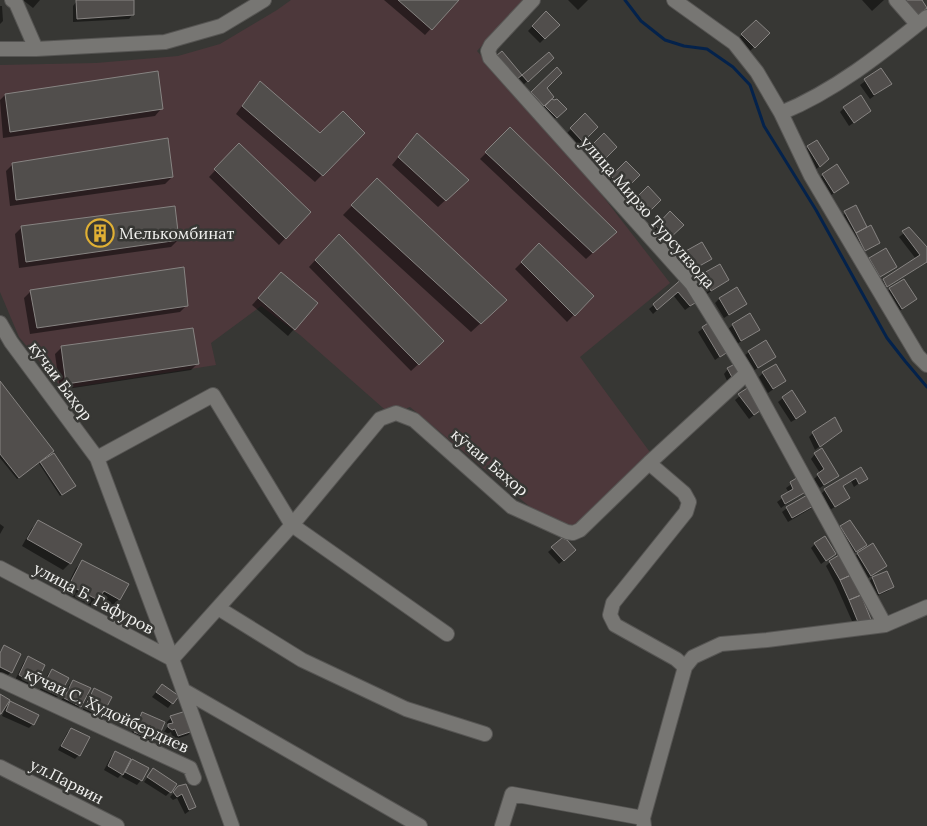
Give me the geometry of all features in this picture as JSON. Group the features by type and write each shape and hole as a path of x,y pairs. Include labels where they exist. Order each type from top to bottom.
{"street":[{"path":"12,0 16,4 36,49"},
{"path":"0,49 36,49 165,42 221,26 264,0"},
{"name":"улица Мирзо Турсунзода","path":"533,0 491,45 488,51 490,58 692,284 747,373 885,625"},
{"path":"674,0 734,43 757,72 781,113 811,176 918,356 927,365"},
{"path":"781,113 806,103 848,77 922,21 896,0"},
{"name":"кӯчаи Баҳор","path":"0,323 11,342 97,458 230,821 242,826"},
{"name":"кӯчаи Баҳор","path":"172,659 292,525 380,419 396,413 414,420 512,507 566,532 573,533 580,530 649,463 747,373"},
{"path":"97,458 212,395 292,525 447,634"},
{"path":"649,463 684,493 688,502 686,512 613,603 610,615 615,625 676,659 685,667"},
{"name":"улица Б. Гафуров","path":"0,568 172,659"},
{"path":"218,608 302,660 406,709 485,734"},
{"path":"502,826 512,794 644,822 685,667 693,657 721,644 885,625 927,608"},
{"name":"кӯчаи С. Худойбердиев","path":"0,680 190,768 194,778"},
{"path":"183,690 420,826"},
{"name":"ул.Парвин","path":"0,767 117,826"}],"shaded area":[{"path":"291,0 524,0 477,51 598,190 670,283 580,357 652,455 573,528 535,511 410,407 391,415 300,335 261,306 211,343 216,365 63,389 19,337 0,292 0,65 96,63 178,56 220,44"}],"building":[{"path":"76,0 134,0 134,15 77,19"},
{"path":"398,0 459,0 432,30"},
{"path":"901,0 922,0 927,8 914,18"},
{"path":"546,11 560,25 545,39 532,26"},
{"path":"756,20 770,33 755,48 741,34"},
{"path":"502,51 522,75 516,80 496,56"},
{"path":"549,52 554,58 528,82 522,75"},
{"path":"557,67 562,73 547,88 554,97 544,106 531,92"},
{"path":"881,68 892,84 874,95 864,79"},
{"path":"158,71 163,109 10,132 5,94"},
{"path":"260,81 320,133 343,111 365,133 323,176 242,106"},
{"path":"861,95 871,111 854,123 843,107"},
{"path":"552,99 557,99 567,109 557,118 545,106"},
{"path":"585,113 598,127 583,142 570,128"},
{"path":"510,127 617,232 593,253 485,152"},
{"path":"417,133 469,180 446,201 398,157"},
{"path":"604,133 617,147 602,162 589,148"},
{"path":"168,138 173,177 16,200 12,163"},
{"path":"817,140 829,159 820,167 807,146"},
{"path":"239,143 311,212 286,239 214,169"},
{"path":"626,161 640,175 625,190 611,176"},
{"path":"837,164 849,183 834,193 822,174"},
{"path":"377,178 507,300 481,324 351,205"},
{"path":"648,186 661,200 647,214 633,201"},
{"path":"856,205 867,227 856,233 844,211"},
{"name":"Мелькомбинат","path":"175,206 179,240 26,262 21,226"},
{"path":"670,211 684,225 669,239 656,226"},
{"path":"871,225 880,243 865,251 856,233"},
{"path":"909,227 927,247 927,262 887,287 883,279 920,255 902,231"},
{"path":"339,234 444,341 419,365 315,260"},
{"path":"702,242 712,259 694,269 684,252"},
{"path":"539,243 594,296 575,316 521,262"},
{"path":"886,248 897,267 880,277 869,258"},
{"path":"720,264 729,280 711,291 702,274"},
{"path":"184,267 188,306 37,328 30,290"},
{"path":"281,272 318,303 295,330 258,298"},
{"path":"684,277 700,300 690,306 678,292 657,310 653,304"},
{"path":"904,279 917,299 902,309 889,288"},
{"path":"737,287 747,304 729,315 719,298"},
{"path":"750,313 760,330 741,341 732,324"},
{"path":"713,320 731,350 720,357 702,327"},
{"path":"193,328 199,364 66,384 61,346"},
{"path":"766,340 776,357 758,368 748,351"},
{"path":"737,363 743,374 733,379 727,368"},
{"path":"776,364 786,381 773,389 762,372"},
{"path":"0,381 54,451 19,478 0,454"},
{"path":"749,387 764,408 754,415 738,394"},
{"path":"792,390 806,412 796,419 782,397"},
{"path":"835,417 842,431 820,447 812,432"},
{"path":"822,448 839,476 824,485 817,474 824,469 814,453"},
{"path":"54,453 76,486 62,495 40,462"},
{"path":"861,467 868,479 859,484 856,478 843,486 850,498 835,507 824,489"},
{"path":"800,476 809,490 785,504 781,496 793,489 790,482"},
{"path":"809,494 815,505 792,518 786,507"},
{"path":"38,520 82,544 71,564 27,539"},
{"path":"850,520 867,545 856,552 840,526"},
{"path":"825,536 836,554 826,561 814,543"},
{"path":"562,538 567,540 576,550 564,561 551,547"},
{"path":"873,543 887,566 871,576 857,553"},
{"path":"844,552 851,575 840,580 829,561"},
{"path":"82,560 129,584 120,600 104,591 98,600 69,585"},
{"path":"887,571 894,587 879,594 872,577"},
{"path":"851,575 861,595 849,600 840,580"},
{"path":"861,595 872,622 860,627 849,600"},
{"path":"4,645 21,654 12,673 0,667 0,653"},
{"path":"28,656 45,665 36,684 19,675"},
{"path":"52,669 69,678 59,696 42,688"},
{"path":"73,680 91,688 81,707 64,698"},
{"path":"162,684 179,696 173,704 156,692"},
{"path":"94,688 112,697 102,716 85,707"},
{"path":"0,694 10,700 1,714 0,714"},
{"path":"10,701 39,715 34,725 6,711"},
{"path":"186,711 193,731 178,736 175,729 172,730 168,727 168,724 173,723 170,716"},
{"path":"142,712 165,722 157,741 134,732"},
{"path":"71,728 90,737 80,756 61,746"},
{"path":"115,751 131,759 123,775 108,766"},
{"path":"132,759 149,768 142,781 125,772"},
{"path":"153,768 177,784 171,793 147,777"},
{"path":"186,784 196,807 189,810 182,794 177,797 173,792 178,786"}],"waterway":[{"path":"625,0 641,21 665,40 684,46 707,49 733,67 750,85 764,126 816,210 887,338 927,387"}],"place":[{"name":"Мелькомбинат","path":"100,233"}]}
